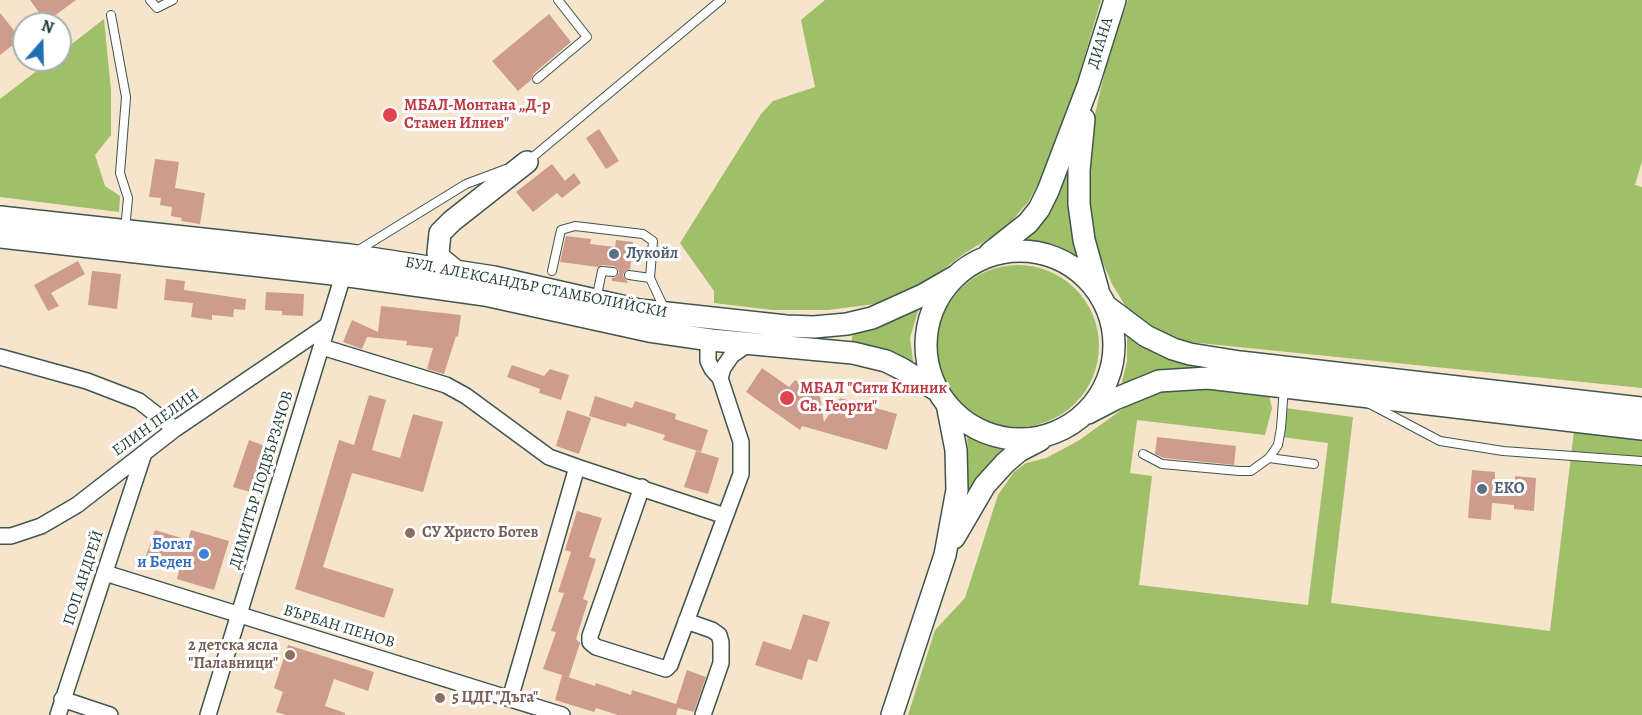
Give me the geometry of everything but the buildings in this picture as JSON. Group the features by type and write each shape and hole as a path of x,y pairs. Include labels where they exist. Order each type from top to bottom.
{"main road":[{"name":"ДИАНА","path":"1088,86 1115,0"},
{"path":"1054,432 1031,438 996,435 964,420 943,398 933,380 927,356 927,330 934,306 947,285 970,265 1018,233 1039,209 1062,158 1088,86"},
{"path":"1082,416 1102,390 1111,370 1114,338 1084,240 1079,204 1080,152 1088,86"},
{"path":"457,272 441,259 438,253 440,233 452,220 526,162"},
{"name":"БУЛ. АЛЕКСАНДЪР СТАМБОЛИЙСКИ","path":"0,217 350,255 494,277 649,331 870,357 902,369 943,398"},
{"name":"БУЛ. АЛЕКСАНДЪР СТАМБОЛИЙСКИ","path":"0,237 342,275 485,294 548,308 594,312 666,313 786,326 814,327 847,324 872,318 923,295 956,276"},
{"path":"985,257 1010,251 1048,255 1071,266 1086,278 1102,299 1146,336 1190,354 1240,362 1642,408"},
{"path":"711,340 733,331 786,326"},
{"path":"945,555 985,485 1019,451 1115,399 1159,381 1208,378 1642,429"},
{"path":"892,715 945,555 957,490 956,450 943,398"}],"street":[{"name":"ДИМИТЪР ПОДВЪРЗАЧОВ","path":"208,715 350,255"},
{"name":"ЕЛИН ПЕЛИН","path":"0,536 11,536 40,526 77,506 175,429 328,325"},
{"path":"642,487 590,636 590,642 667,669 741,474 741,442 720,378 708,361 711,340"},
{"path":"720,378 723,368 732,355 748,344"},
{"path":"322,346 446,385 466,396 549,457 725,516"},
{"path":"0,357 87,381 139,401 175,429"},
{"name":"ПОП АНДРЕЙ","path":"58,715 144,453"},
{"path":"510,699 577,467"},
{"name":"ВЪРБАН ПЕНОВ","path":"105,573 562,715"},
{"path":"686,621 712,630 719,635 721,642 721,663 703,715"},
{"path":"62,699 110,715"}],"lane":[{"path":"150,0 157,8 173,0"},
{"path":"537,79 587,37 558,0"},
{"path":"350,255 466,184 526,162 721,0"},
{"path":"111,15 126,97 120,173 128,198 124,231"},
{"path":"552,271 561,230 575,226 643,234 652,241 650,278 666,313"},
{"path":"594,312 602,270 613,272"},
{"path":"629,275 650,278"},
{"path":"1143,454 1162,464 1251,471 1269,458 1279,439 1284,386"},
{"path":"1354,394 1440,441 1503,451 1642,461"},
{"path":"1269,458 1314,464"}],"green space":[{"path":"825,0 1101,0 1077,83 1049,165 1028,202 1010,223 995,235 965,253 920,287 875,304 828,310 772,310 714,303 714,291 680,243 761,114 773,101 815,87 801,20"},
{"path":"1128,0 1642,0 1642,161 1635,185 1642,187 1642,388 1189,342 1170,337 1142,324 1126,307 1112,284 1100,256 1089,224 1085,181 1091,132 1109,53"},
{"path":"104,19 111,91 111,135 95,155 105,186 120,196 119,212 0,197 0,99 35,72 72,72 72,44"},
{"path":"1069,159 1081,259 1056,245 1023,239"},
{"path":"1018,265 1034,266 1049,271 1063,278 1075,289 1086,301 1093,315 1098,330 1098,362 1093,377 1086,391 1075,403 1063,414 1049,421 1034,426 1018,427 1002,426 987,421 973,414 961,403 950,391 943,377 938,362 937,346 938,330 943,315 950,301 961,289 973,278 987,271 1002,266"},
{"path":"919,308 910,338 914,368 851,344 853,332"},
{"path":"1127,333 1217,367 1121,386 1127,361"},
{"path":"1182,389 1214,389 1269,396 1272,408 1265,435 1137,420 1130,473 1152,476 1139,585 1308,605 1328,443 1282,437 1285,408 1353,417 1331,603 1550,631 1574,431 1642,438 1642,715 908,715 935,630 965,598 998,495 1014,472 1026,463 1046,458 1078,441 1131,403 1157,393"},
{"path":"967,434 985,443 1007,448 965,504 968,459"}],"place":[{"name":"МБАЛ-Монтана „Д-р Стамен Илиев\"","path":"390,115"},
{"name":"Лукойл","path":"614,254"},
{"name":"МБАЛ \"Сити Клиник Св. Георги\"","path":"787,398"},
{"name":"EKO","path":"1482,489"},
{"name":"СУ Христо Ботев","path":"410,533"},
{"name":"Богат и Беден","path":"204,554"},
{"name":"2 детска ясла \"Палавници\"","path":"290,655"},
{"name":"5 ЦДГ \"Дъга\"","path":"440,698"}]}
